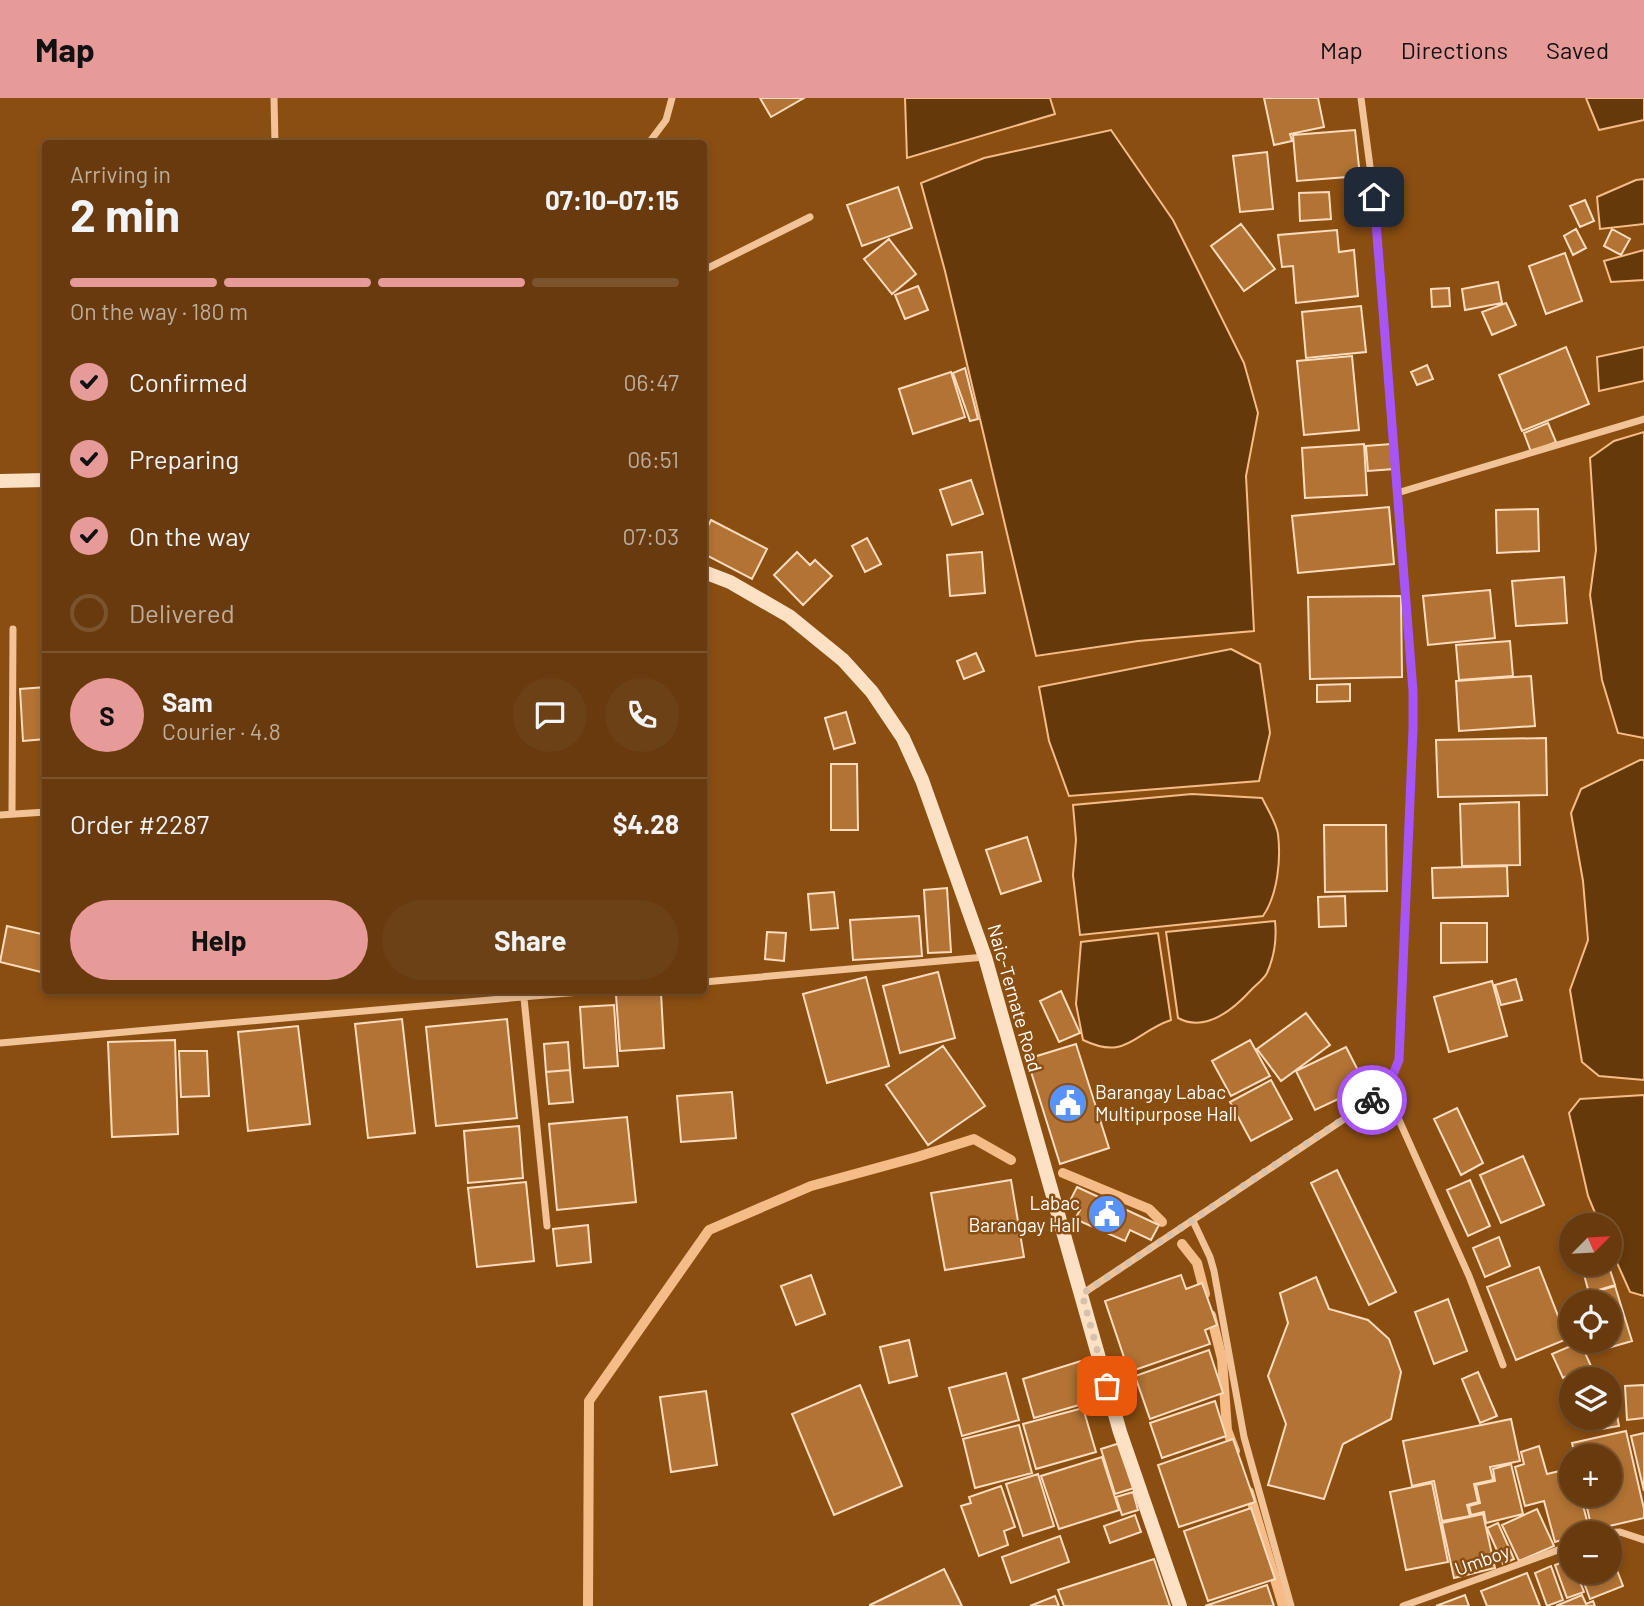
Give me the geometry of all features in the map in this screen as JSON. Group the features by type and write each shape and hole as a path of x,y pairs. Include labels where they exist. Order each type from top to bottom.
{"main road":[{"path":"0,481 42,481"},
{"name":"Naic-Ternate Road","path":"707,573 730,582 789,617 843,660 872,692 903,738 922,780 985,957 1120,1432 1180,1606"}],"street":[{"path":"274,98 275,140"},
{"path":"651,140 666,120 671,98"},
{"path":"1082,1294 1386,1091 1399,1060 1413,691 1374,197 1361,98"},
{"path":"707,268 810,217"},
{"path":"1397,493 1644,419"},
{"path":"12,812 13,629"},
{"path":"0,814 42,812"},
{"path":"707,982 985,957"},
{"path":"0,1043 564,994"},
{"path":"524,998 547,1226"},
{"path":"1386,1091 1469,1276 1503,1366"},
{"path":"1193,1221 1214,1270 1244,1437 1291,1606"},
{"path":"1622,1533 1644,1540"},
{"name":"Umboy","path":"1403,1606 1559,1550"}],"shaded area":[{"path":"905,98 1050,98 1055,114 907,158"},
{"path":"1586,98 1644,98 1644,120 1599,130"},
{"path":"1111,130 1173,220 1244,363 1258,413 1246,476 1254,631 1138,641 1036,656 945,271 921,183 984,158"},
{"path":"1644,179 1644,224 1600,229 1597,197"},
{"path":"1644,250 1644,280 1611,282 1604,261"},
{"path":"1644,347 1644,381 1599,391 1597,357"},
{"path":"1644,432 1644,738 1618,733 1602,680 1590,595 1596,550 1590,458 1614,441"},
{"path":"1231,649 1260,664 1270,733 1259,781 1069,796 1049,741 1039,687"},
{"path":"1644,760 1644,1080 1599,1076 1582,1062 1570,990 1588,940 1583,881 1571,813 1581,789"},
{"path":"1192,794 1262,798 1277,829 1279,844 1275,887 1263,916 1080,935 1073,875 1076,840 1073,805"},
{"path":"1275,921 1274,954 1267,973 1237,1004 1209,1021 1188,1022 1178,1018 1166,932"},
{"path":"1158,933 1171,1020 1120,1046 1110,1048 1083,1040 1076,1004 1081,942"},
{"path":"1644,1095 1644,1296 1630,1292 1622,1274 1622,1213 1595,1213 1588,1196 1569,1113 1580,1099"}],"building":[{"path":"760,98 804,98 771,117"},
{"path":"1264,98 1318,98 1324,127 1290,134 1292,141 1274,145"},
{"path":"1355,130 1360,176 1297,181 1293,135"},
{"path":"1267,152 1273,209 1240,212 1233,156"},
{"path":"898,187 912,228 862,246 847,205"},
{"path":"1329,192 1331,219 1300,221 1299,193"},
{"path":"1585,200 1594,221 1580,227 1570,206"},
{"path":"1241,224 1275,269 1244,291 1211,246"},
{"path":"1576,229 1586,248 1573,255 1564,236"},
{"path":"1612,229 1630,239 1621,255 1604,246"},
{"path":"1337,230 1339,252 1354,250 1358,296 1296,303 1293,266 1282,267 1278,235"},
{"path":"889,239 916,274 892,294 864,259"},
{"path":"1565,253 1582,301 1546,314 1529,266"},
{"path":"1498,282 1502,303 1465,310 1462,289"},
{"path":"918,286 928,310 905,319 895,295"},
{"path":"1449,288 1450,306 1432,307 1431,289"},
{"path":"1506,303 1516,325 1492,335 1482,312"},
{"path":"1361,306 1366,352 1306,358 1302,312"},
{"path":"1566,347 1589,404 1522,431 1499,375"},
{"path":"1352,356 1359,430 1304,435 1297,361"},
{"path":"1427,365 1433,379 1417,385 1411,372"},
{"path":"965,368 978,419 970,421 953,373"},
{"path":"951,372 965,417 913,434 899,389"},
{"path":"1548,423 1556,442 1531,452 1524,433"},
{"path":"1364,444 1367,495 1305,498 1302,448"},
{"path":"1391,444 1394,469 1368,471 1366,446"},
{"path":"971,480 983,514 952,525 940,490"},
{"path":"1389,507 1394,564 1298,573 1292,516"},
{"path":"1538,509 1539,551 1497,553 1496,510"},
{"path":"711,520 767,549 752,579 707,556 707,528"},
{"path":"867,538 881,564 865,572 852,546"},
{"path":"797,552 810,565 815,560 832,576 803,605 774,575"},
{"path":"982,552 985,593 950,596 947,555"},
{"path":"1564,577 1567,623 1516,626 1512,581"},
{"path":"1490,590 1495,638 1428,645 1423,596"},
{"path":"1401,596 1402,677 1310,679 1308,597"},
{"path":"1510,641 1513,676 1459,680 1456,645"},
{"path":"976,653 984,671 964,679 957,661"},
{"path":"1531,676 1535,726 1459,731 1456,681"},
{"path":"1350,684 1350,701 1317,702 1317,685"},
{"path":"42,687 42,739 23,741 20,689"},
{"path":"846,712 855,743 834,749 825,718"},
{"path":"1546,738 1547,795 1438,797 1436,740"},
{"path":"831,764 857,764 858,830 831,830"},
{"path":"1519,802 1520,865 1462,866 1460,804"},
{"path":"1324,825 1386,825 1387,891 1325,892"},
{"path":"1027,837 1041,881 1001,894 986,850"},
{"path":"1507,866 1508,896 1433,898 1432,868"},
{"path":"947,888 951,952 928,953 924,890"},
{"path":"834,892 838,928 811,930 808,894"},
{"path":"1345,896 1346,926 1319,927 1318,897"},
{"path":"919,916 922,956 853,960 850,920"},
{"path":"1441,923 1487,923 1487,962 1441,963"},
{"path":"7,926 42,934 42,972 0,962"},
{"path":"767,932 786,933 784,961 765,959"},
{"path":"938,972 955,1038 900,1053 883,986"},
{"path":"866,977 889,1066 827,1083 803,994"},
{"path":"1516,979 1522,1000 1501,1005 1495,985"},
{"path":"1492,981 1507,1036 1449,1052 1434,997"},
{"path":"1061,991 1080,1033 1059,1042 1040,1001"},
{"path":"661,994 664,1048 620,1051 616,995"},
{"path":"614,1005 618,1066 584,1068 580,1007"},
{"path":"1306,1013 1330,1045 1281,1081 1257,1049"},
{"path":"402,1019 415,1133 368,1138 355,1024"},
{"path":"507,1019 517,1118 436,1126 426,1027"},
{"path":"298,1026 310,1124 248,1131 238,1032"},
{"path":"175,1040 178,1134 112,1137 108,1042"},
{"path":"1250,1040 1270,1076 1231,1096 1212,1061"},
{"path":"568,1042 570,1070 546,1072 544,1044"},
{"name":"Barangay Labac Multipurpose Hall","path":"1076,1044 1109,1148 1060,1164 1027,1059"},
{"path":"943,1046 985,1106 928,1145 886,1085"},
{"path":"1346,1047 1366,1086 1315,1110 1296,1071"},
{"path":"179,1051 207,1051 209,1096 181,1097"},
{"path":"570,1070 573,1102 549,1104 546,1072"},
{"path":"1271,1080 1292,1119 1251,1141 1230,1102"},
{"path":"732,1092 736,1138 681,1142 677,1096"},
{"path":"1457,1108 1483,1163 1461,1175 1434,1119"},
{"path":"627,1117 636,1202 557,1210 549,1124"},
{"path":"519,1126 523,1178 468,1183 464,1131"},
{"path":"1523,1156 1544,1205 1501,1223 1480,1175"},
{"path":"1337,1170 1396,1292 1369,1305 1311,1183"},
{"path":"1011,1180 1024,1257 945,1270 931,1193"},
{"path":"1470,1180 1490,1226 1468,1236 1447,1190"},
{"path":"526,1182 534,1261 477,1267 468,1188"},
{"name":"Labac Barangay Hall","path":"1077,1187 1159,1225 1151,1240 1130,1230 1125,1241 1075,1219 1080,1210 1068,1205"},
{"path":"588,1225 591,1262 557,1266 553,1229"},
{"path":"1499,1237 1510,1266 1485,1277 1473,1248"},
{"path":"1539,1267 1559,1318 1559,1342 1516,1360 1487,1287"},
{"path":"811,1275 825,1314 796,1325 781,1286"},
{"path":"1181,1275 1186,1289 1202,1283 1217,1325 1205,1330 1210,1344 1129,1372 1105,1301"},
{"path":"1584,1276 1612,1276 1615,1285 1588,1290"},
{"path":"1316,1277 1329,1309 1368,1320 1389,1339 1401,1372 1391,1419 1343,1444 1324,1499 1268,1485 1286,1424 1268,1376 1288,1323 1280,1293"},
{"path":"1448,1299 1467,1351 1434,1364 1415,1312"},
{"path":"1622,1309 1632,1341 1622,1344"},
{"path":"909,1340 917,1376 889,1383 880,1347"},
{"path":"1209,1350 1223,1393 1150,1419 1135,1376"},
{"path":"1559,1351 1585,1353 1591,1366 1559,1367 1559,1369 1552,1354"},
{"path":"1081,1361 1093,1401 1034,1418 1023,1379"},
{"path":"1478,1372 1497,1416 1480,1423 1462,1379"},
{"path":"1006,1373 1019,1420 962,1436 949,1388"},
{"path":"860,1385 902,1486 834,1515 792,1414"},
{"path":"1644,1385 1644,1418 1627,1420 1625,1386"},
{"path":"706,1391 717,1465 671,1472 660,1397"},
{"path":"1215,1401 1226,1436 1162,1458 1150,1423"},
{"path":"1083,1408 1096,1452 1036,1469 1023,1424"},
{"path":"1511,1419 1520,1461 1490,1467 1493,1480 1474,1484 1478,1502 1467,1505 1470,1516 1442,1521 1434,1481 1412,1486 1403,1441"},
{"path":"1019,1425 1032,1473 975,1488 963,1439"},
{"path":"1626,1431 1644,1518 1622,1523 1590,1521 1587,1507 1622,1507 1622,1444 1572,1443"},
{"path":"1644,1433 1644,1491 1631,1436"},
{"path":"1233,1439 1255,1502 1179,1527 1158,1465"},
{"path":"1120,1443 1134,1488 1115,1494 1101,1449"},
{"path":"1539,1446 1547,1474 1559,1471 1559,1507 1583,1507 1587,1521 1559,1521 1559,1541 1555,1542 1544,1501 1525,1506 1515,1467 1524,1464 1521,1452"},
{"path":"1102,1457 1119,1510 1059,1529 1041,1476"},
{"path":"1511,1464 1523,1514 1486,1523 1484,1512 1471,1515 1469,1506 1480,1503 1476,1485 1495,1481 1493,1469"},
{"path":"1038,1474 1054,1526 1023,1536 1006,1484"},
{"path":"1432,1483 1448,1562 1406,1570 1390,1492"},
{"path":"1001,1486 1015,1527 1004,1531 1008,1545 979,1556 961,1506 971,1503 969,1497"},
{"path":"1133,1492 1138,1510 1122,1515 1116,1497"},
{"path":"1251,1508 1275,1579 1208,1601 1184,1531"},
{"path":"1537,1509 1554,1546 1519,1561 1502,1525"},
{"path":"1483,1514 1495,1568 1454,1578 1442,1523"},
{"path":"1135,1515 1141,1532 1110,1543 1104,1526"},
{"path":"1498,1523 1514,1559 1503,1564 1487,1528"},
{"path":"1060,1536 1069,1562 1011,1583 1002,1557"},
{"path":"1154,1559 1170,1606 1064,1606 1058,1590"},
{"path":"1551,1566 1563,1600 1547,1606 1535,1573"},
{"path":"944,1569 962,1606 870,1606 870,1605"},
{"path":"1527,1573 1540,1606 1487,1606 1481,1591"},
{"path":"1622,1583 1623,1586 1590,1599 1584,1584"},
{"path":"1562,1584 1581,1584 1584,1592 1567,1598"},
{"path":"1267,1585 1274,1606 1205,1606"},
{"path":"1465,1595 1469,1606 1436,1606"},
{"path":"1582,1595 1586,1604 1593,1601 1595,1606 1556,1606"},
{"path":"1055,1596 1059,1606 1030,1606"}],"waterway":[{"path":"588,1606 589,1401 709,1230 811,1186 974,1139 1011,1160"},
{"path":"1063,1173 1149,1209 1162,1222"},
{"path":"1182,1244 1197,1263 1205,1294"},
{"path":"1211,1315 1222,1359 1227,1430 1235,1451"},
{"path":"1249,1492 1283,1606"}],"way so far":[{"path":"1107,1386 1082,1294 1372,1100"}],"place":[{"name":"Barangay Labac Multipurpose Hall","path":"1068,1103"},
{"name":"Labac Barangay Hall","path":"1107,1214"}],"route":[{"path":"1372,1100 1386,1091 1399,1060 1402,1034 1413,729 1413,691 1374,197"}]}
